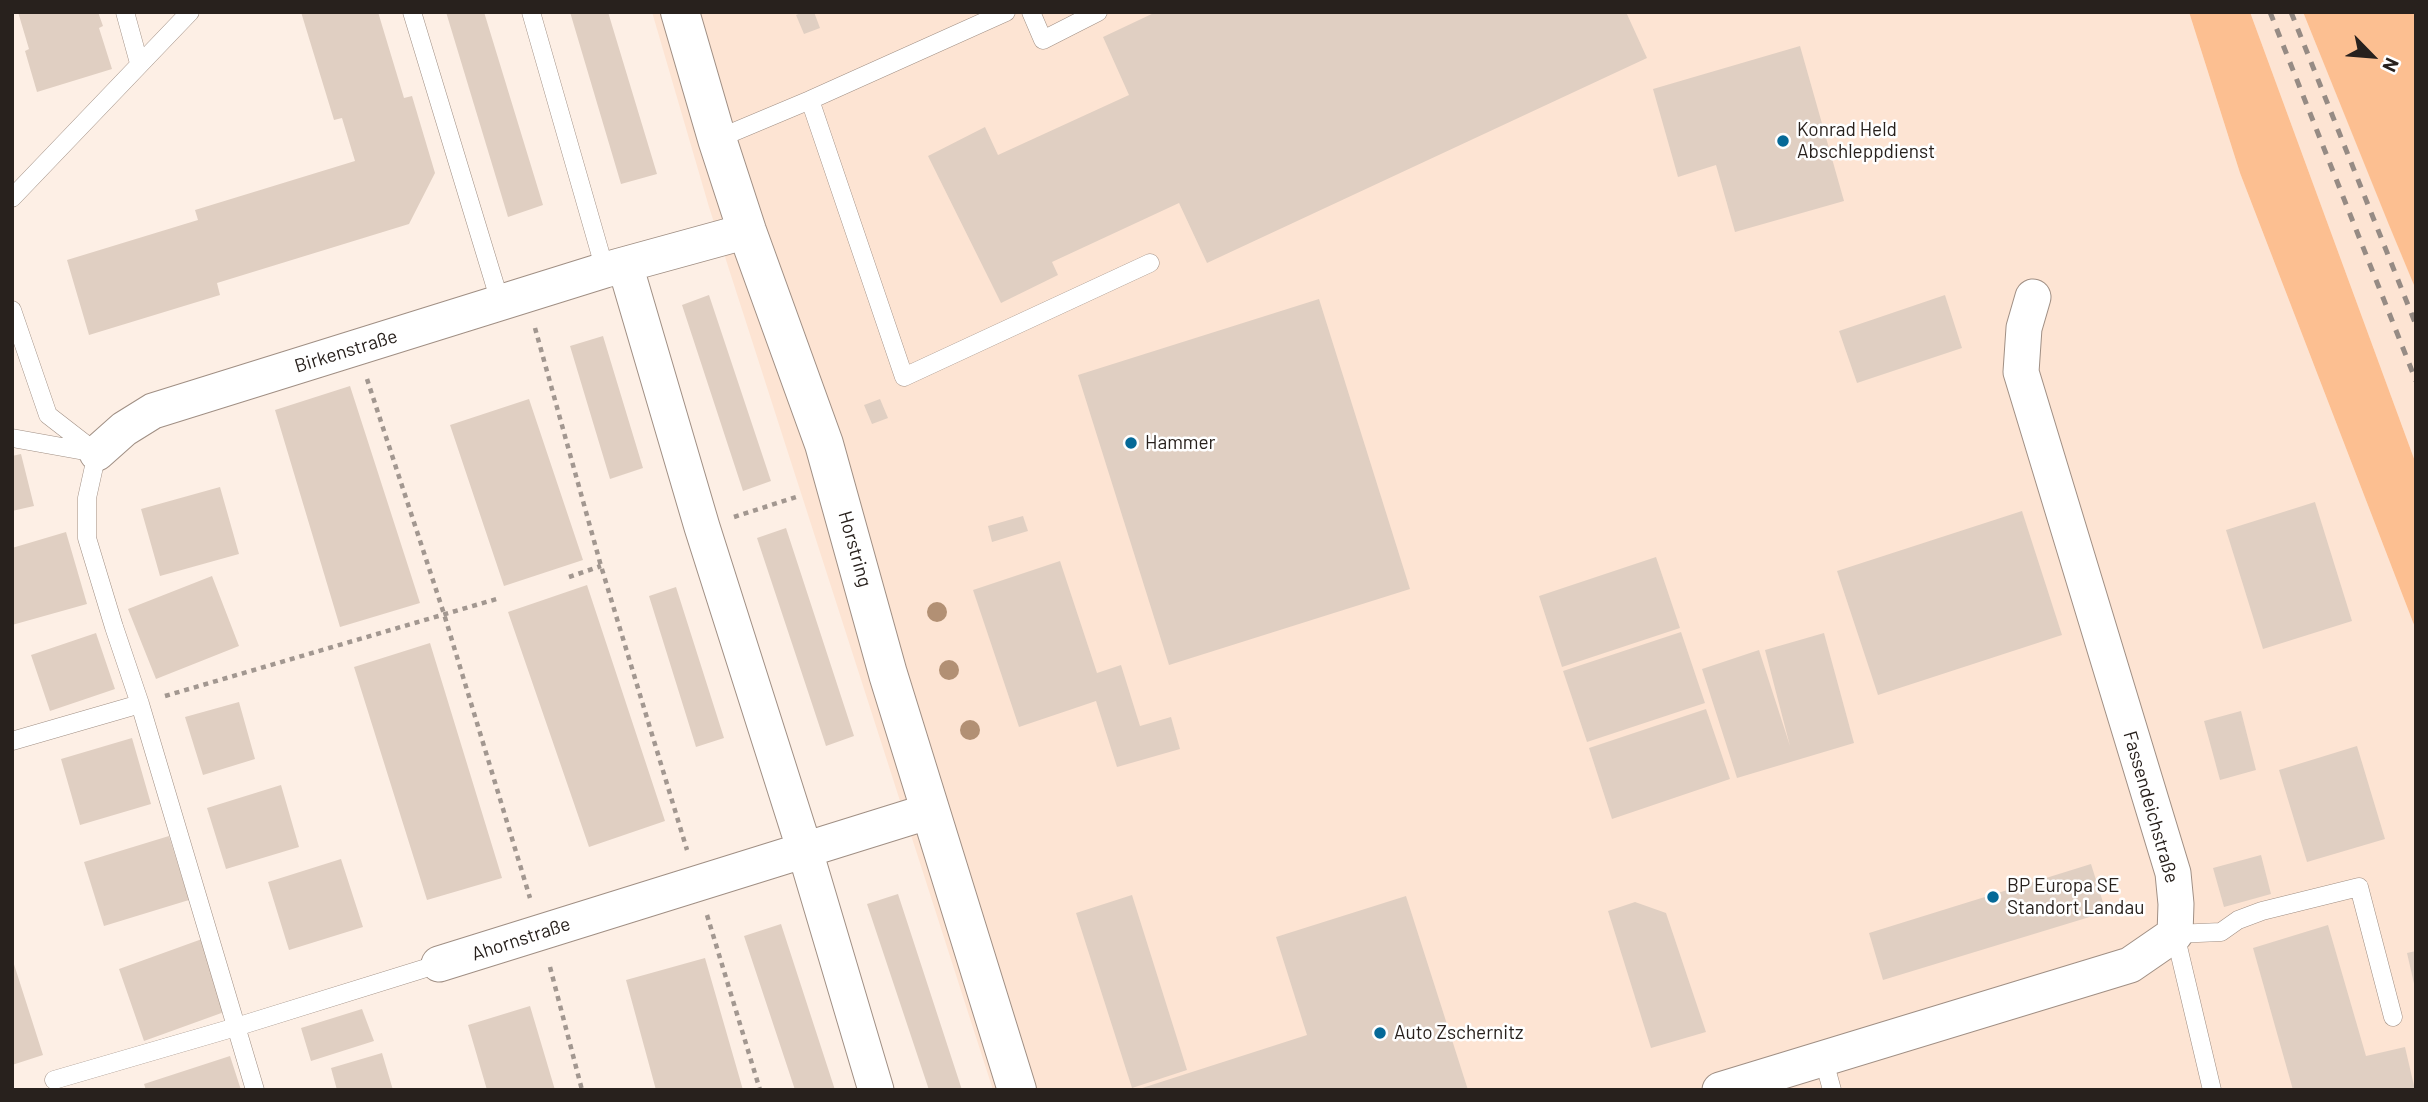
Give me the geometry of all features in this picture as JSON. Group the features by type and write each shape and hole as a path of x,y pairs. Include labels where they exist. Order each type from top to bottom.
{"street":[{"name":"Horstring","path":"680,12 747,230 824,443 888,674 1017,1090"},
{"name":"Birkenstraße","path":"97,453 124,429 153,411 513,301 615,267 747,230"},
{"path":"615,267 702,527 805,851 876,1090"},
{"name":"Fassendeichstraße","path":"2033,297 2024,328 2021,372 2173,873 2175,934"},
{"name":"Ahornstraße","path":"439,964 930,811"},
{"path":"1720,1090 2130,965 2175,934"}],"lane":[{"path":"125,12 139,63"},
{"path":"12,198 190,12"},
{"path":"412,12 513,301"},
{"path":"531,12 615,267"},
{"path":"717,139 1006,12"},
{"path":"1031,12 1043,40 1098,12"},
{"path":"810,100 904,377 1150,263"},
{"path":"12,310 48,415 97,453"},
{"path":"12,438 97,453"},
{"path":"97,453 87,498 87,537 140,704 255,1090"},
{"path":"12,741 140,704"},
{"path":"2212,1090 2175,934 2221,932 2238,920 2262,911 2359,887 2393,1017"},
{"name":"Ahornstraße","path":"54,1080 439,964"},
{"path":"1823,1057 1832,1090"}],"path":[{"path":"513,301 601,566 760,1090"},
{"path":"357,348 444,614 540,932 582,1090"},
{"path":"702,527 836,484"},
{"path":"569,577 601,566"},
{"path":"140,704 500,598"}],"shaded area":[{"path":"652,12 2189,12 2240,173 2416,630 2416,1090 993,1090 709,207"},
{"path":"2189,12 2250,12 2416,464 2416,630 2240,173"},
{"path":"2250,12 2303,12 2416,290 2416,464"},
{"path":"2303,12 2416,12 2416,290 2389,225"}],"building":[{"path":"18,12 98,12 103,26 99,28 112,69 37,92 25,51 29,49"},
{"path":"301,12 378,12 404,98 412,96 435,173 409,224 217,283 220,295 89,335 67,260 198,220 195,210 355,161 342,118 334,120"},
{"path":"446,12 484,12 543,205 508,217"},
{"path":"570,12 608,12 657,174 621,184"},
{"path":"814,12 820,28 804,34 796,15"},
{"path":"1156,12 1626,12 1647,58 1207,263 1179,203 1052,262 1058,275 1001,303 928,156 985,127 998,155 1129,95 1103,37"},
{"path":"1800,46 1844,201 1735,232 1716,165 1678,177 1653,89"},
{"path":"709,295 771,481 743,491 682,305"},
{"path":"1945,295 1962,348 1857,383 1839,331"},
{"path":"1319,299 1410,589 1169,665 1078,375"},
{"path":"603,336 643,468 610,479 570,346"},
{"path":"350,386 420,603 340,627 275,410"},
{"path":"529,399 583,560 504,586 450,425"},
{"path":"880,399 888,418 872,424 864,405"},
{"path":"21,454 34,506 12,511 12,456"},
{"path":"220,487 239,554 160,576 141,509"},
{"path":"2315,502 2352,621 2263,649 2226,530"},
{"path":"2022,511 2062,635 1878,695 1837,571"},
{"path":"1023,516 1028,531 992,542 988,526"},
{"path":"786,528 854,736 826,746 757,538"},
{"path":"66,532 87,604 12,625 12,548"},
{"path":"1656,557 1680,628 1562,667 1539,596"},
{"path":"1060,561 1097,673 1121,665 1140,726 1171,717 1180,749 1117,767 1096,701 1019,727 973,590"},
{"path":"212,576 239,646 156,679 128,609"},
{"path":"587,585 665,821 589,847 508,612"},
{"path":"676,587 724,738 696,747 649,596"},
{"path":"1681,632 1705,703 1587,742 1563,671"},
{"path":"96,633 115,689 50,711 31,655"},
{"path":"1824,633 1854,743 1737,778 1702,669 1759,650 1790,746 1765,650"},
{"path":"430,643 502,878 427,900 354,667"},
{"path":"239,702 255,759 203,775 185,717"},
{"path":"1706,709 1730,779 1612,819 1589,748"},
{"path":"2241,711 2256,770 2220,780 2204,721"},
{"path":"132,738 151,804 80,825 61,759"},
{"path":"2357,746 2385,839 2307,862 2279,770"},
{"path":"281,785 299,847 226,869 207,808"},
{"path":"169,836 189,900 104,926 84,862"},
{"path":"2261,855 2271,894 2224,907 2213,868"},
{"path":"341,859 363,927 289,950 268,882"},
{"path":"2091,864 2106,912 1883,980 1869,933"},
{"path":"898,894 962,1090 929,1090 867,904"},
{"path":"1132,895 1187,1070 1132,1088 1076,913"},
{"path":"1406,896 1468,1090 1136,1090 1307,1035 1276,937"},
{"path":"1635,902 1666,913 1706,1032 1651,1048 1608,911"},
{"path":"781,924 835,1090 795,1090 744,936"},
{"path":"2328,925 2366,1056 2405,1047 2415,1090 2293,1090 2253,948"},
{"path":"202,939 227,1011 144,1041 119,969"},
{"path":"2416,951 2416,988 2415,988 2407,953"},
{"path":"12,958 43,1055 12,1065"},
{"path":"705,958 743,1090 656,1090 626,980"},
{"path":"530,1006 555,1090 487,1090 468,1025"},
{"path":"362,1009 374,1041 311,1061 301,1028"},
{"path":"382,1053 393,1090 337,1090 331,1068"},
{"path":"230,1056 241,1090 146,1090 144,1084"}],"railway":[{"path":"2270,12 2416,381"},
{"path":"2291,12 2416,325"}],"place":[{"name":"Konrad Held Abschleppdienst","path":"1783,141"},
{"name":"Hammer","path":"1131,443"},
{"name":"BP Europa SE Standort Landau","path":"1993,897"},
{"name":"Auto Zschernitz","path":"1380,1033"}]}
